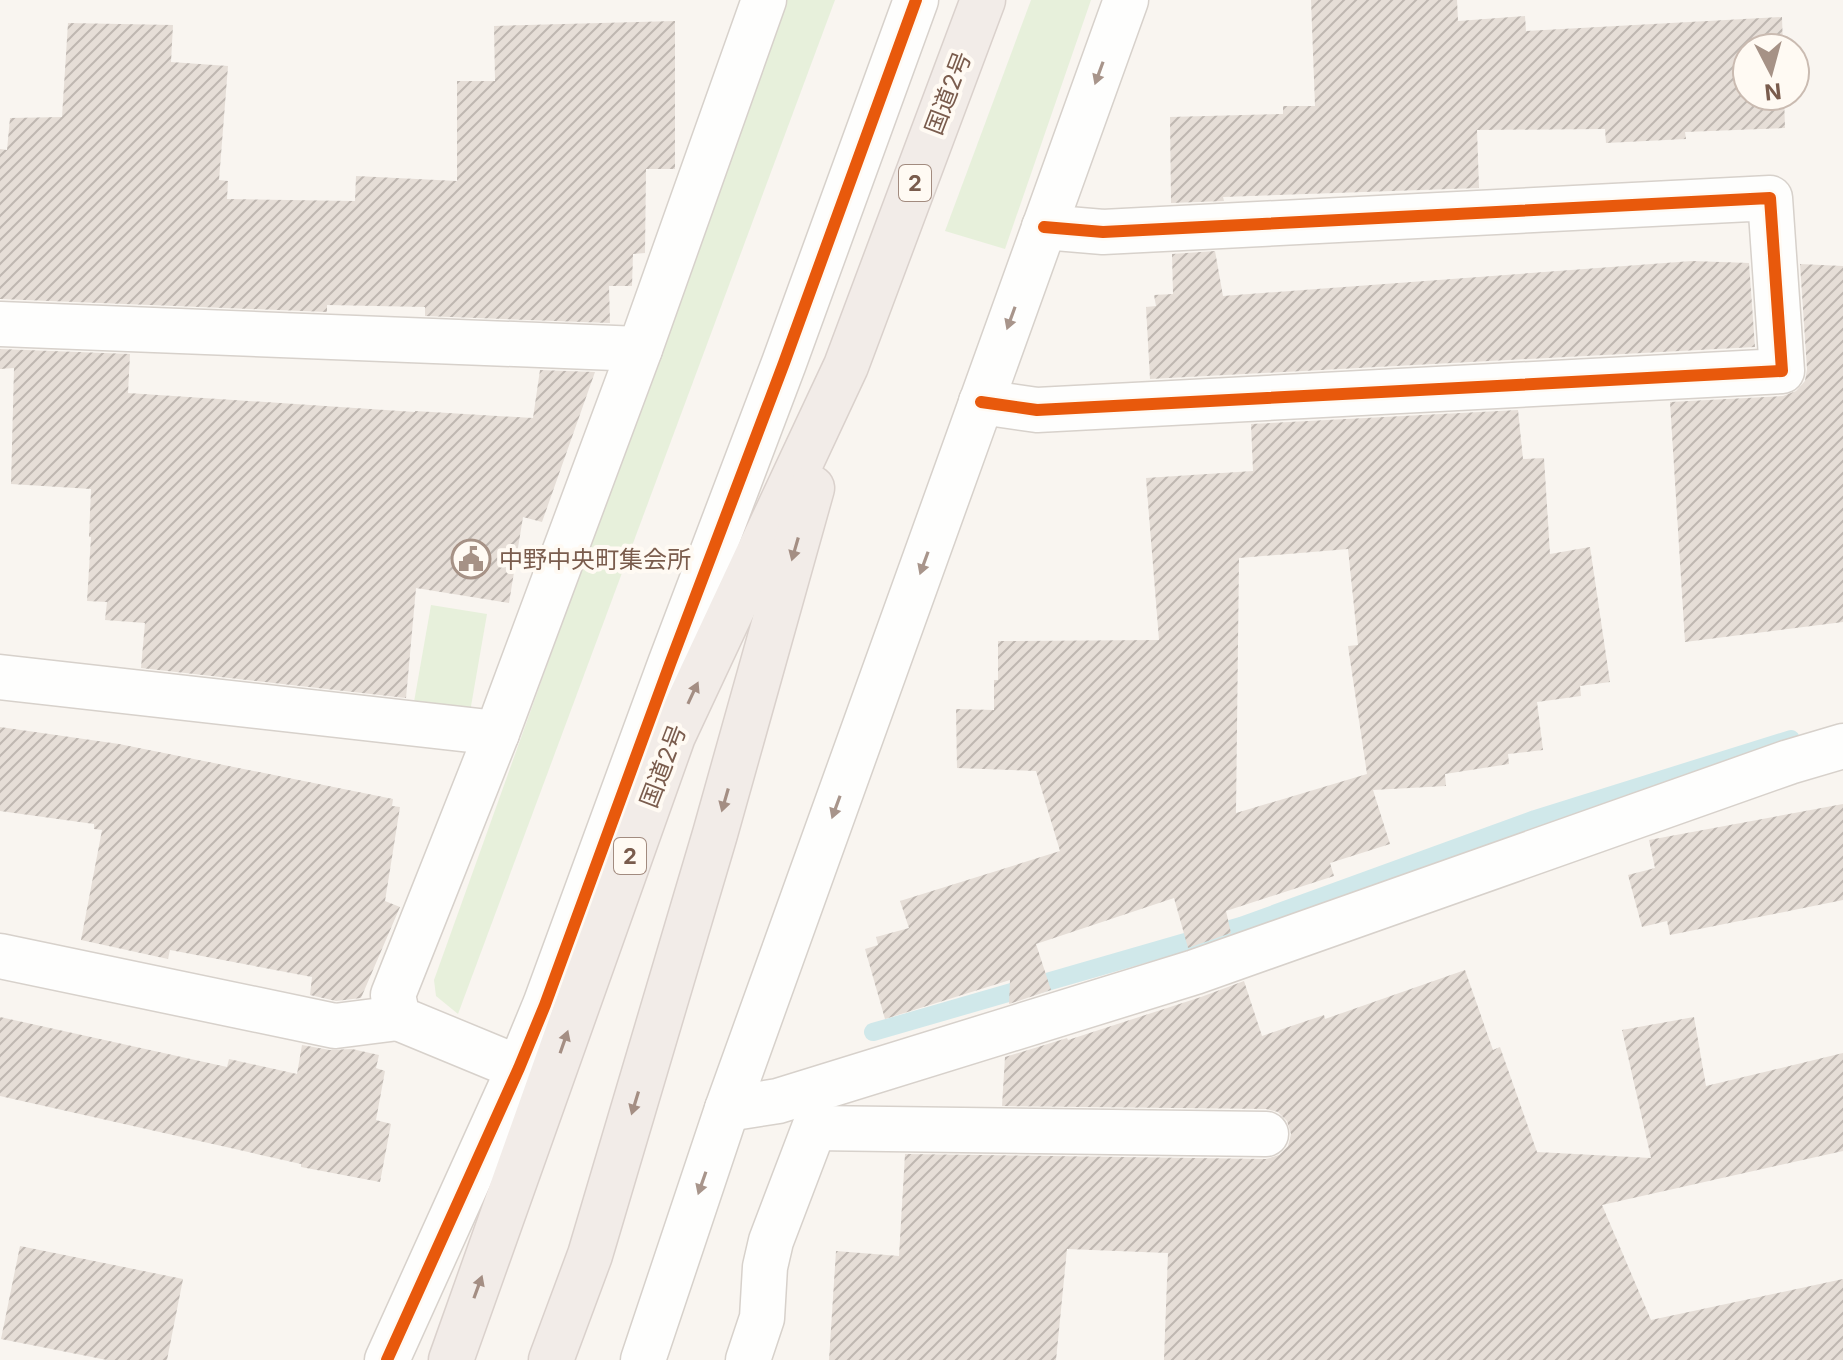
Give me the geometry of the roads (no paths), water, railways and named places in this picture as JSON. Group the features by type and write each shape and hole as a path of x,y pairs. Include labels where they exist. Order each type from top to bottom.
{"highway":[{"name":"国道2号","path":"451,1360 673,736 846,366 983,0"},
{"name":"国道2号","path":"551,1360 590,1255 711,849 846,366"}],"street":[{"path":"387,1360 545,1005 916,0"},
{"path":"643,1360 727,1109 1126,0"},
{"path":"398,1018 393,995 497,733 640,349 757,5"},
{"path":"981,402 1037,410 1782,371 1770,198 1103,232 1044,227"},
{"path":"0,324 640,349"},
{"path":"0,677 497,733"},
{"path":"727,1109 778,1101 1195,972 1789,762 1843,746"},
{"path":"0,956 335,1026 398,1018 519,1068"},
{"path":"748,1360 762,1318 765,1267 771,1241 814,1128 1266,1134"}],"waterway":[{"path":"873,1032 1241,926 1535,819 1791,739"}],"place":[{"name":"中野中央町集会所","path":"471,559"}]}
